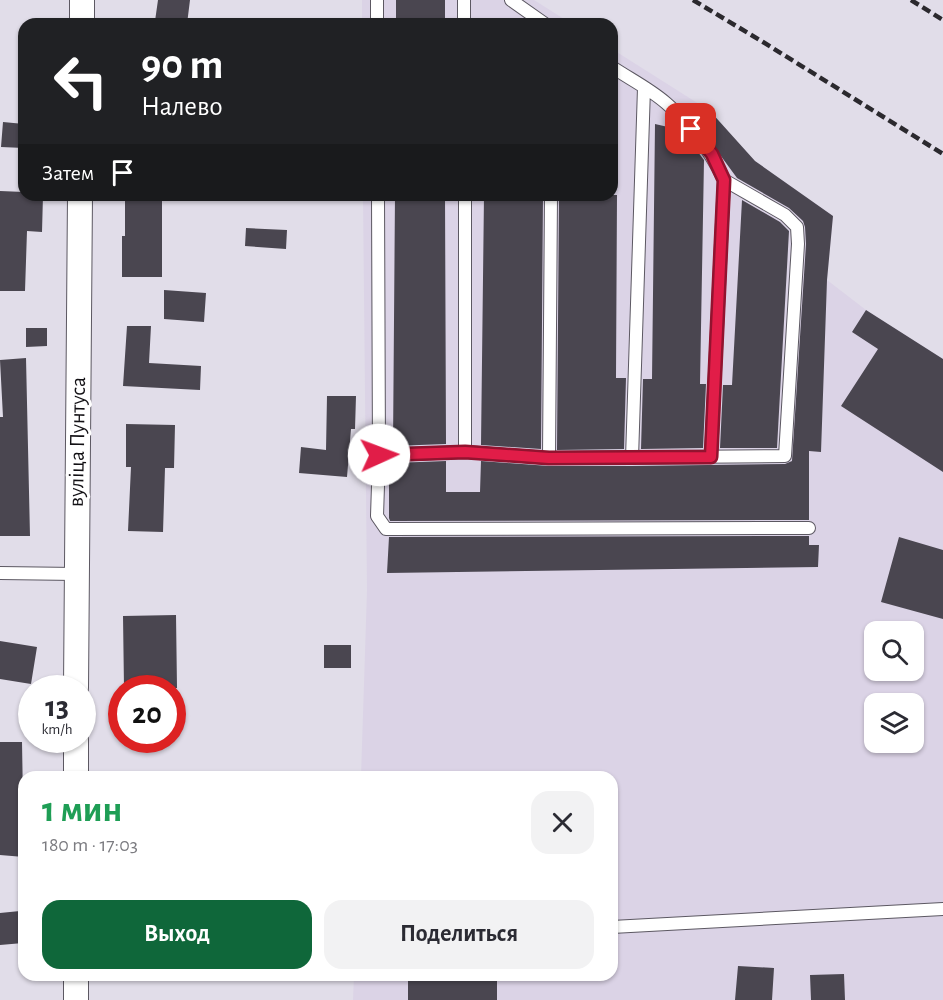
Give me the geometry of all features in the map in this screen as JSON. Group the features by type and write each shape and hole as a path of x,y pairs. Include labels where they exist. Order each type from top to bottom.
{"street":[{"path":"82,0 82,18"},
{"name":"вуліца Пунтуса","path":"76,675 80,201"},
{"path":"76,753 76,771"},
{"path":"76,981 76,1000"}],"lane":[{"path":"377,0 377,18"},
{"path":"464,0 464,18"},
{"path":"511,0 536,18"},
{"path":"618,71 664,101 681,116 712,154 724,180 711,457"},
{"path":"632,458 644,88"},
{"path":"379,455 465,452 549,458 785,456 798,244 797,227 785,215 724,180"},
{"path":"378,201 379,455 377,516 386,529 809,528"},
{"path":"465,201 465,452"},
{"path":"549,458 551,201"},
{"path":"0,573 76,574"},
{"path":"618,927 943,909"}],"shaded area":[{"path":"362,0 534,0 562,18 362,18"},
{"path":"618,53 710,111 755,161 833,216 827,280 866,310 943,359 943,1000 353,1000 354,981 618,981 618,771 361,771 367,590 363,201 618,201"}],"building":[{"path":"158,0 190,0 188,18 155,18"},
{"path":"396,0 445,0 445,18 396,18"},
{"path":"710,111 755,161 833,216 827,280 821,452 809,451 809,520 390,521 389,465 393,463 446,461 446,492 480,492 481,461 549,466 632,466 785,464 792,461 806,244 805,227 803,221 789,208 737,178 696,122"},
{"path":"3,122 18,123 18,148 1,147"},
{"path":"655,124 681,130 704,160 700,384 706,384 703,448 641,449 643,379 652,379"},
{"path":"0,191 18,192 18,201 43,201 42,232 27,231 25,291 0,291"},
{"path":"742,200 780,222 789,231 777,448 720,448 723,385 732,385"},
{"path":"125,201 162,201 162,277 122,277 122,236 125,236"},
{"path":"395,201 445,201 446,444 393,446"},
{"path":"484,201 543,201 541,449 481,445"},
{"path":"559,201 617,201 616,378 626,378 624,449 557,450"},
{"path":"246,228 287,230 286,249 245,246"},
{"path":"164,290 206,293 204,322 164,319"},
{"path":"866,310 943,359 943,472 841,406 878,349 852,332"},
{"path":"127,326 151,326 149,363 201,366 200,390 123,386"},
{"path":"26,328 47,328 47,346 26,347"},
{"path":"26,358 30,536 0,536 0,417 3,417 0,360"},
{"path":"327,396 356,396 355,429 351,429 347,477 299,473 301,447 326,450"},
{"path":"126,424 175,425 174,468 165,468 163,532 128,531 131,467 126,467"},
{"path":"809,536 809,545 819,545 818,567 387,573 389,537"},
{"path":"899,537 943,550 943,619 881,602"},
{"path":"176,615 177,675 124,675 123,616"},
{"path":"0,641 37,647 32,675 18,675 18,682 0,679"},
{"path":"324,645 351,645 351,668 324,668"},
{"path":"0,742 18,742 18,753 22,753 23,771 18,771 18,856 0,855"},
{"path":"18,911 18,943 0,945 0,913"},
{"path":"738,966 774,968 772,1000 735,1000"},
{"path":"844,974 845,1000 811,1000 810,975"},
{"path":"408,981 497,981 497,1000 408,1000"}],"railway":[{"path":"693,0 943,154"},
{"path":"911,0 943,20"}],"route":[{"path":"379,455 465,452 549,458 711,457 724,180 712,154 691,129"}]}
